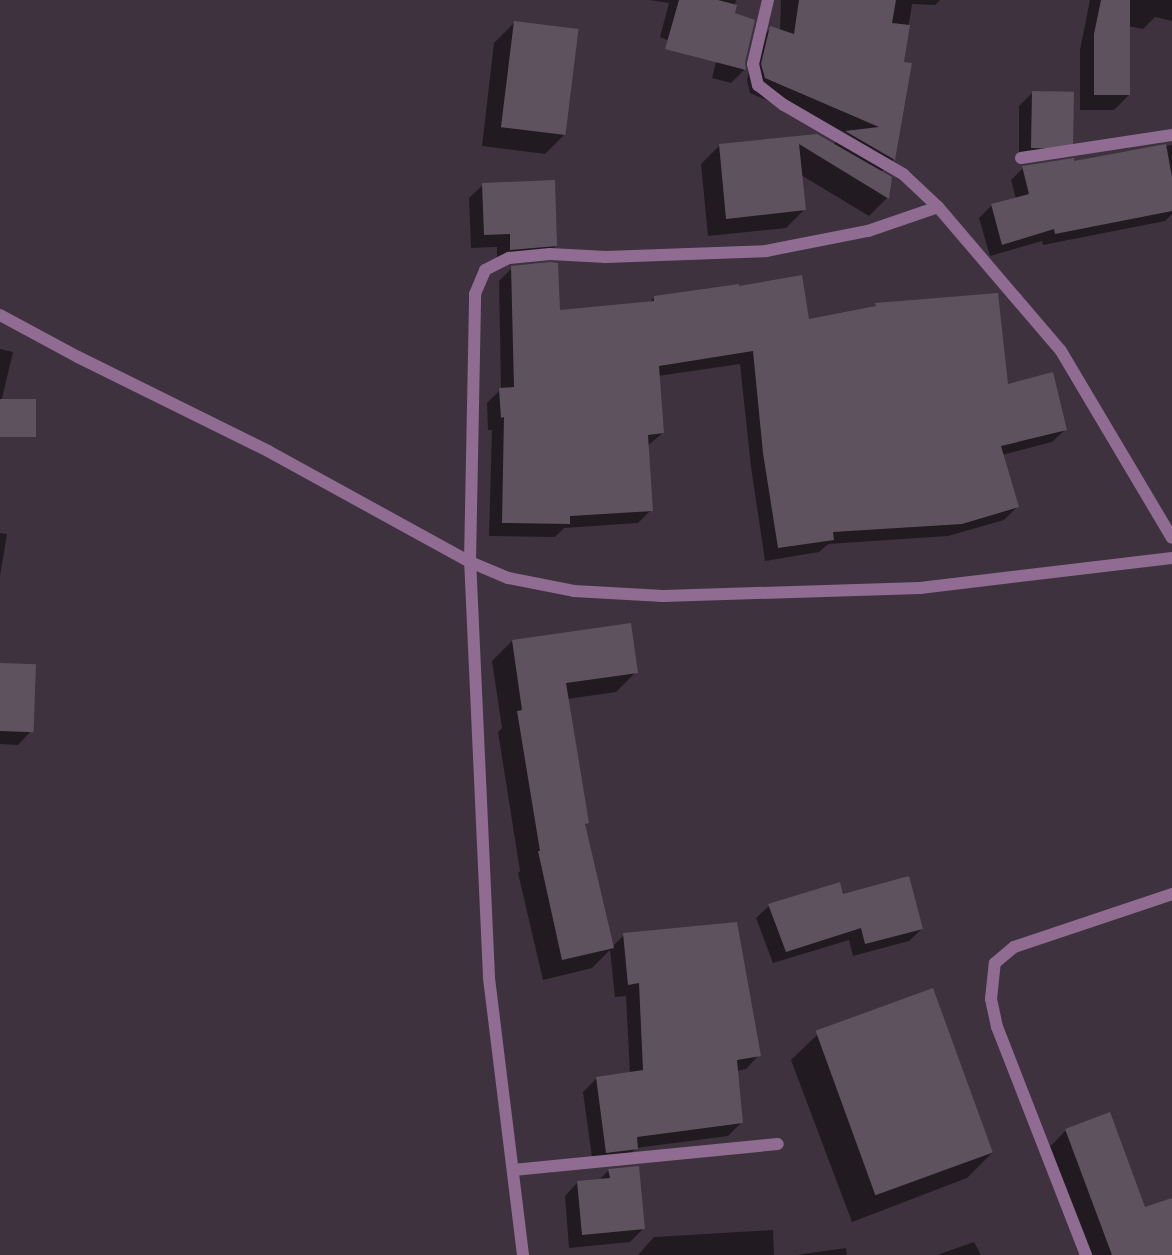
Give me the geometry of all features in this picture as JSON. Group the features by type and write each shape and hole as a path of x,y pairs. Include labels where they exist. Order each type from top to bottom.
{"street":[{"path":"768,0 753,64 758,85 784,105 903,174 938,207 1061,351 1172,538"},
{"path":"1022,158 1172,135"},
{"path":"523,1255 489,977 470,562 475,294 485,270 509,258 550,254 606,257 766,251 868,231 938,207"},
{"path":"0,315 268,451 470,562 508,578 574,591 663,596 920,588 1172,558"},
{"path":"1086,1255 997,1027 991,999 995,963 1014,947 1172,894"},
{"path":"513,1170 778,1144"}],"building":[{"path":"679,0 718,0 737,5 735,13 755,20 745,62 746,70 665,49"},
{"path":"799,0 896,0 892,23 910,25 904,62 912,63 895,160 845,131 879,127 765,78 761,64 770,26 794,34"},
{"path":"1101,0 1130,0 1130,95 1094,95 1094,34"},
{"path":"514,21 579,29 565,135 501,127"},
{"path":"1032,91 1074,92 1073,149 1031,148"},
{"path":"817,134 892,177 889,199 799,144 806,210 726,219 719,144"},
{"path":"1166,144 1172,177 1172,211 1055,234 1054,229 1002,245 991,204 1029,194 1022,166 1074,158 1074,161"},
{"path":"555,180 557,246 510,250 510,234 484,235 482,183"},
{"path":"558,263 560,310 654,301 654,296 739,284 739,286 802,275 809,319 876,306 875,303 998,293 1008,384 1053,372 1067,430 1001,446 1019,507 962,524 833,532 834,540 778,548 763,453 753,351 659,366 664,433 648,435 653,511 570,516 570,524 502,523 504,417 501,418 499,388 514,387 511,266"},
{"path":"0,399 36,399 36,437 0,437"},
{"path":"631,623 638,673 566,683 589,823 585,824 614,948 562,960 538,851 540,851 517,711 522,710 512,640"},
{"path":"0,663 36,664 34,732 0,731"},
{"path":"909,876 923,929 865,944 861,928 786,952 768,904 840,882 843,894"},
{"path":"737,922 761,1056 737,1060 743,1123 637,1137 638,1149 606,1153 596,1077 643,1070 639,983 628,985 623,933"},
{"path":"933,988 993,1152 875,1195 816,1031"},
{"path":"1110,1112 1145,1207 1172,1198 1172,1255 1112,1255 1065,1129"},
{"path":"639,1166 645,1229 582,1235 577,1181 610,1178 608,1169"}]}
